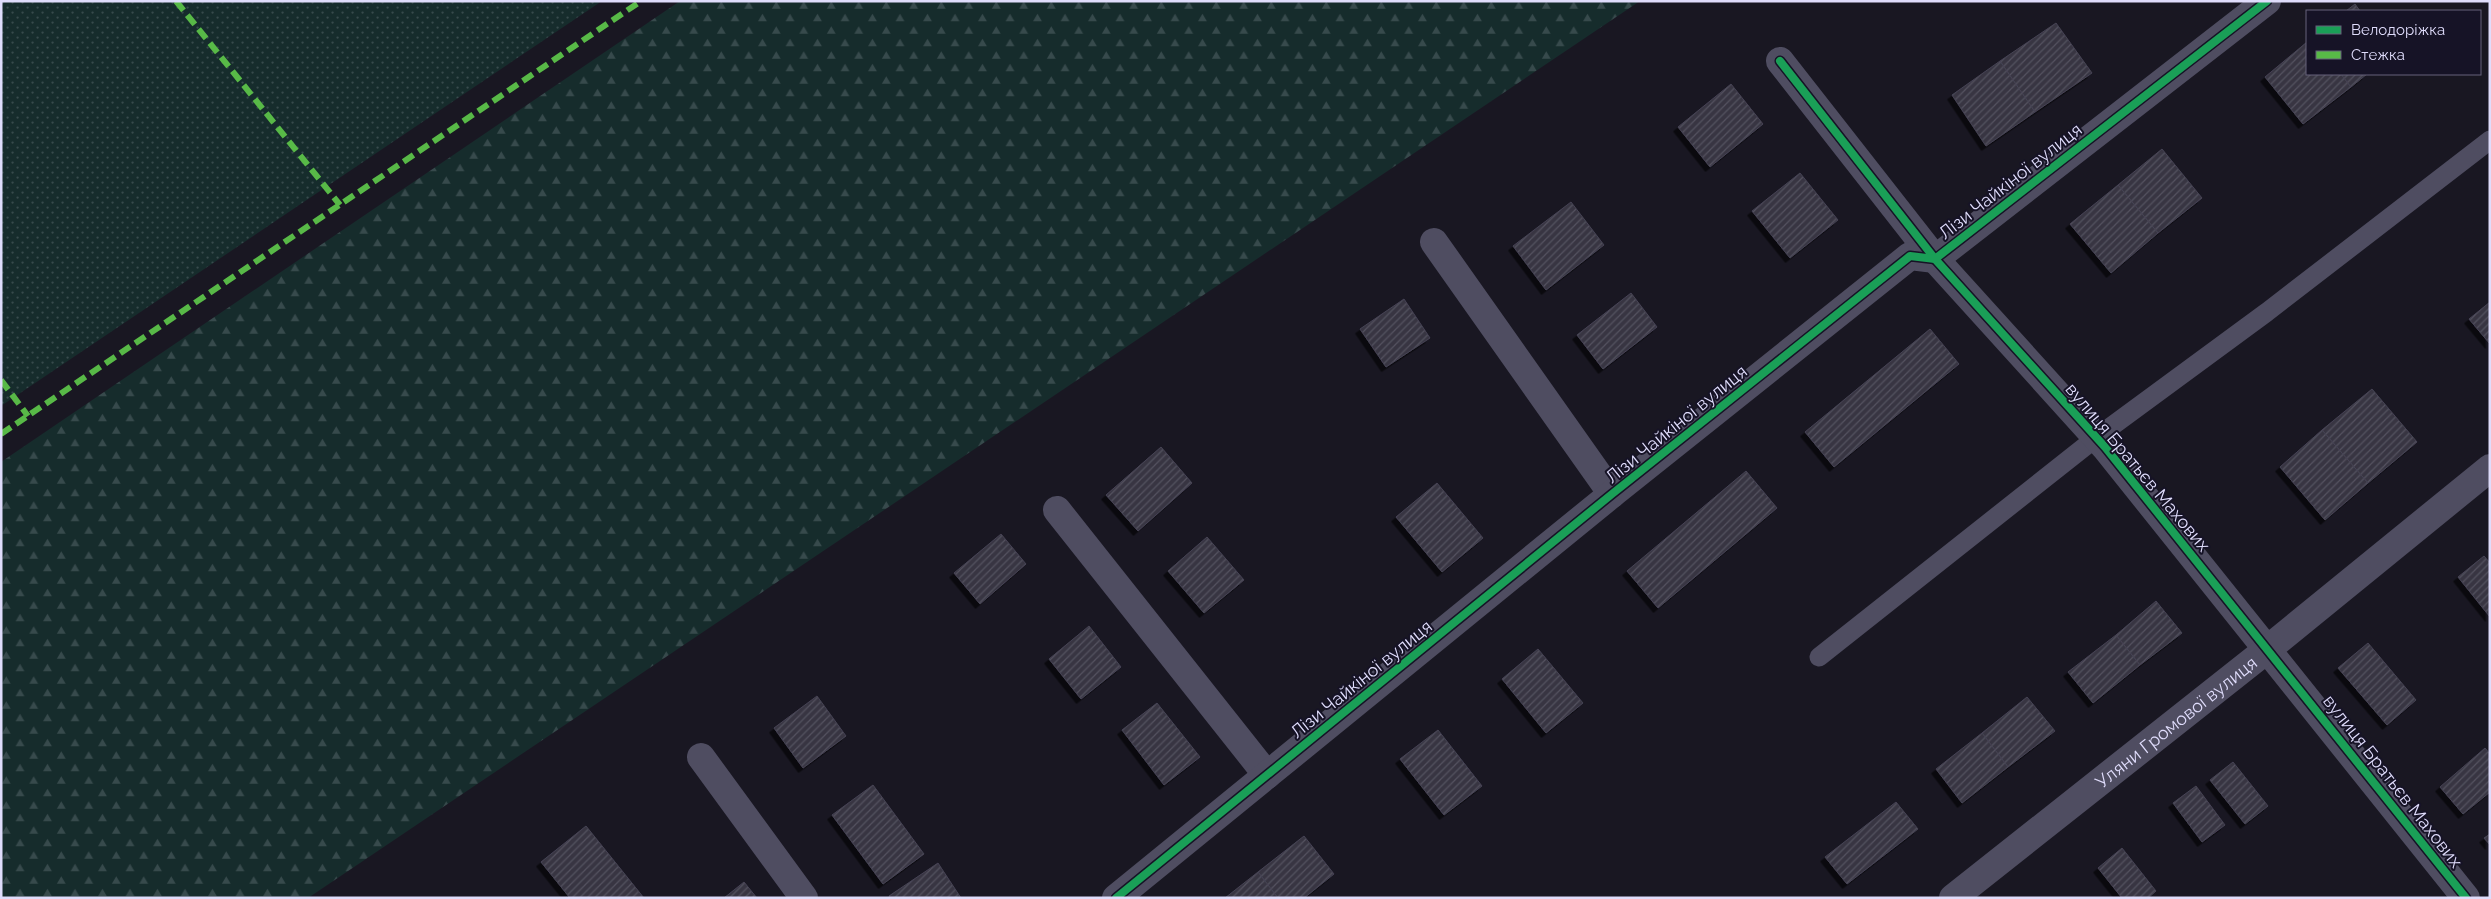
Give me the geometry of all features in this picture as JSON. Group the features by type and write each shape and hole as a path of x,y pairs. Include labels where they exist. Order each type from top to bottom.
{"street":[{"name":"Лізи Чайкіної вулиця","path":"1116,898 1612,494 1910,256 1935,259 2267,1"},
{"name":"вулиця Братьєв Махових","path":"1780,61 1935,259 2097,437 2268,648 2466,898"},
{"path":"1434,242 1612,494"},
{"name":"Уляни Громової вулиця","path":"1953,898 2268,648 2490,468"},
{"path":"1057,510 1267,775"},
{"path":"701,757 804,898"}],"lane":[{"path":"1819,657 2097,437 2267,312 2490,140"}],"green space":[{"path":"1,1 602,1 1,406"},
{"path":"680,1 1640,1 308,898 1,898 1,462"}],"building":[{"path":"2355,4 2359,10 2347,10"},
{"path":"2056,23 2092,73 2035,112 2000,61"},
{"path":"2306,43 2306,75 2342,75 2351,87 2303,124 2265,77"},
{"path":"2000,61 2035,112 1986,146 1952,95"},
{"path":"2342,75 2366,75 2351,87"},
{"path":"1731,84 1763,124 1710,167 1678,127"},
{"path":"2162,149 2202,198 2158,233 2118,185"},
{"path":"1800,173 1838,220 1790,258 1752,211"},
{"path":"2118,185 2158,233 2111,273 2070,224"},
{"path":"1571,202 1604,245 1546,290 1513,246"},
{"path":"1631,293 1657,327 1603,369 1577,335"},
{"path":"1404,299 1430,338 1386,367 1360,329"},
{"path":"2490,302 2490,344 2469,319"},
{"path":"1930,329 1959,364 1834,467 1805,432"},
{"path":"2372,389 2417,442 2368,483 2322,430"},
{"path":"2322,430 2368,483 2325,520 2280,467"},
{"path":"1161,447 1192,483 1138,531 1106,495"},
{"path":"1746,471 1777,508 1658,608 1627,571"},
{"path":"1437,483 1483,538 1442,572 1396,517"},
{"path":"1001,534 1026,564 980,604 954,573"},
{"path":"1207,537 1244,580 1204,613 1168,571"},
{"path":"2484,556 2490,563 2490,617 2458,577"},
{"path":"2156,601 2182,633 2140,665 2116,635"},
{"path":"1089,626 1121,667 1081,699 1049,659"},
{"path":"2116,635 2140,665 2093,703 2068,672"},
{"path":"2368,643 2416,700 2387,725 2338,668"},
{"path":"1538,649 1583,703 1546,733 1502,679"},
{"path":"817,696 846,736 803,768 774,728"},
{"path":"2027,697 2055,731 2008,767 1982,733"},
{"path":"1157,703 1200,757 1164,785 1122,730"},
{"path":"1438,730 1482,786 1444,815 1400,759"},
{"path":"1982,733 2008,767 1962,803 1936,769"},
{"path":"2485,748 2490,754 2490,792 2463,814 2440,787"},
{"path":"2233,762 2268,806 2245,824 2210,780"},
{"path":"873,785 924,854 883,884 832,815"},
{"path":"2196,786 2225,825 2202,842 2173,803"},
{"path":"1896,802 1918,829 1847,884 1825,857"},
{"path":"586,826 644,898 570,898 541,862"},
{"path":"2490,834 2490,845 2484,838"},
{"path":"1304,836 1334,874 1304,898 1278,898 1258,872"},
{"path":"2122,848 2156,891 2148,898 2122,898 2098,868"},
{"path":"938,863 961,898 890,898 889,896"},
{"path":"1258,872 1278,898 1225,898"},
{"path":"744,882 757,898 724,898"}],"marked path":[{"path":"176,1 340,205"},
{"path":"1,434 641,1"},
{"path":"1,380 28,416"}],"cycle path":[{"path":"1116,898 1612,494 1910,256 1935,259 2267,1"},
{"path":"1780,61 1935,259 2105,447 2466,898"}]}
